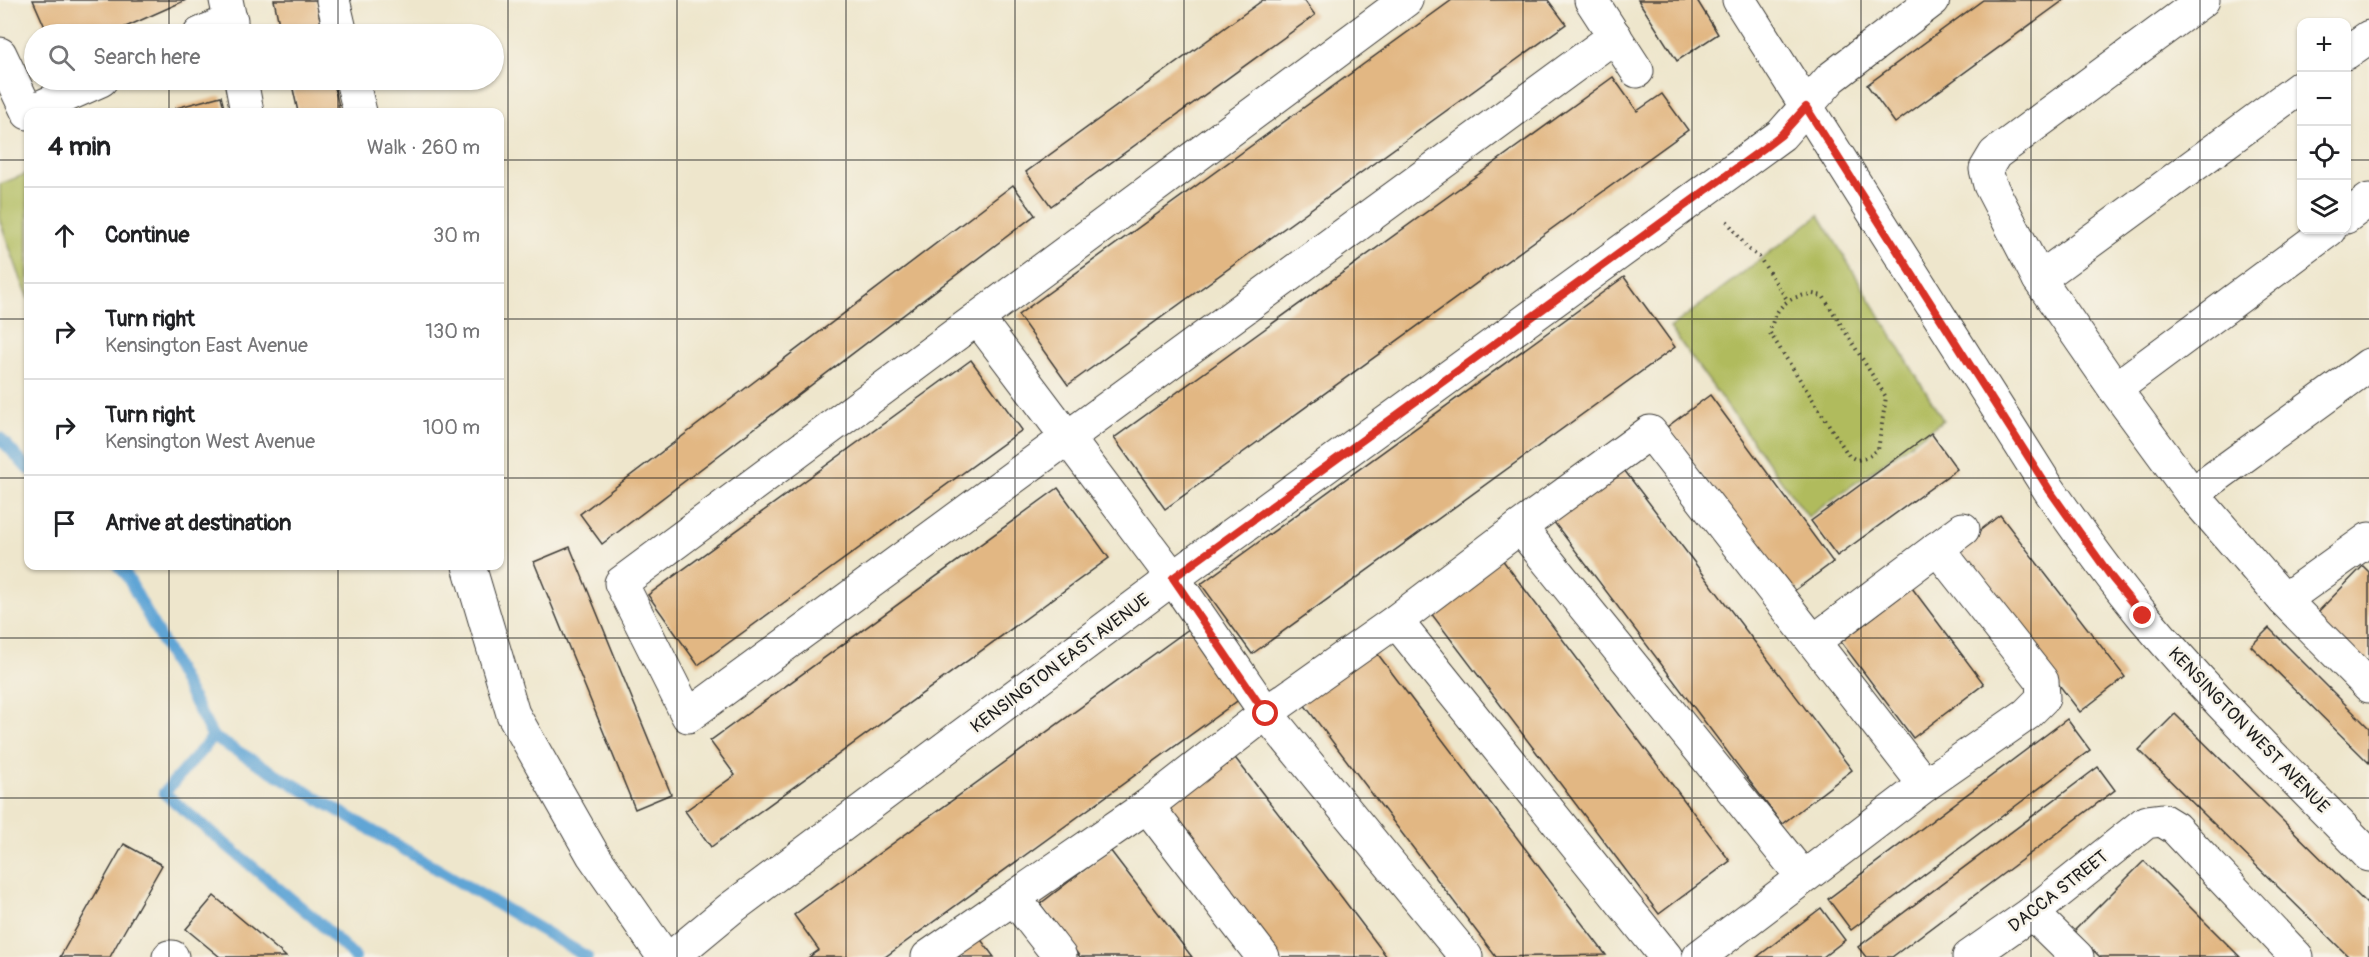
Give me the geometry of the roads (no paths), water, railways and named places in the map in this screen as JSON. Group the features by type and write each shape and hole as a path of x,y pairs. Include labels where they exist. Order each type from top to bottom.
{"street":[{"path":"333,0 339,24"},
{"path":"1406,0 621,583 688,716 1615,36"},
{"path":"1591,0 1637,71"},
{"name":"KENSINGTON WEST AVENUE","path":"1739,0 2050,491 2112,578 2175,653 2369,855"},
{"name":"KENSINGTON EAST AVENUE","path":"672,957 730,909 1173,578 1781,135 1831,78 1933,0"},
{"path":"2203,0 1995,154 1986,169 1989,185 2040,279 2192,494 2284,600 2369,686"},
{"path":"2351,50 2369,37"},
{"path":"0,54 27,108"},
{"path":"2040,279 2297,89"},
{"path":"40,108 79,90"},
{"path":"243,90 246,108"},
{"path":"354,90 359,108"},
{"path":"2351,213 2369,200"},
{"path":"2115,388 2324,234"},
{"path":"978,319 1173,578 1266,714 1466,957"},
{"path":"2192,494 2369,365"},
{"path":"928,957 1147,806 1266,714 1396,621 1650,432 1925,785"},
{"path":"1520,527 1803,877"},
{"path":"1814,642 1963,529"},
{"path":"2284,600 2369,539"},
{"path":"1699,957 1925,785 2027,714 2043,698 2043,681 1937,548"},
{"path":"470,570 513,714 593,855 664,957"},
{"path":"1396,621 1666,957"},
{"path":"1147,806 1263,957"},
{"name":"DACCA STREET","path":"1970,957 2032,913 2146,822 2162,820 2175,828 2297,957"},
{"path":"1014,898 1060,957"},
{"path":"2032,913 2077,957"}],"waterway":[{"path":"0,438 24,465"},
{"path":"122,570 213,737 164,793 314,918 355,957"},
{"path":"213,737 587,957"}]}
